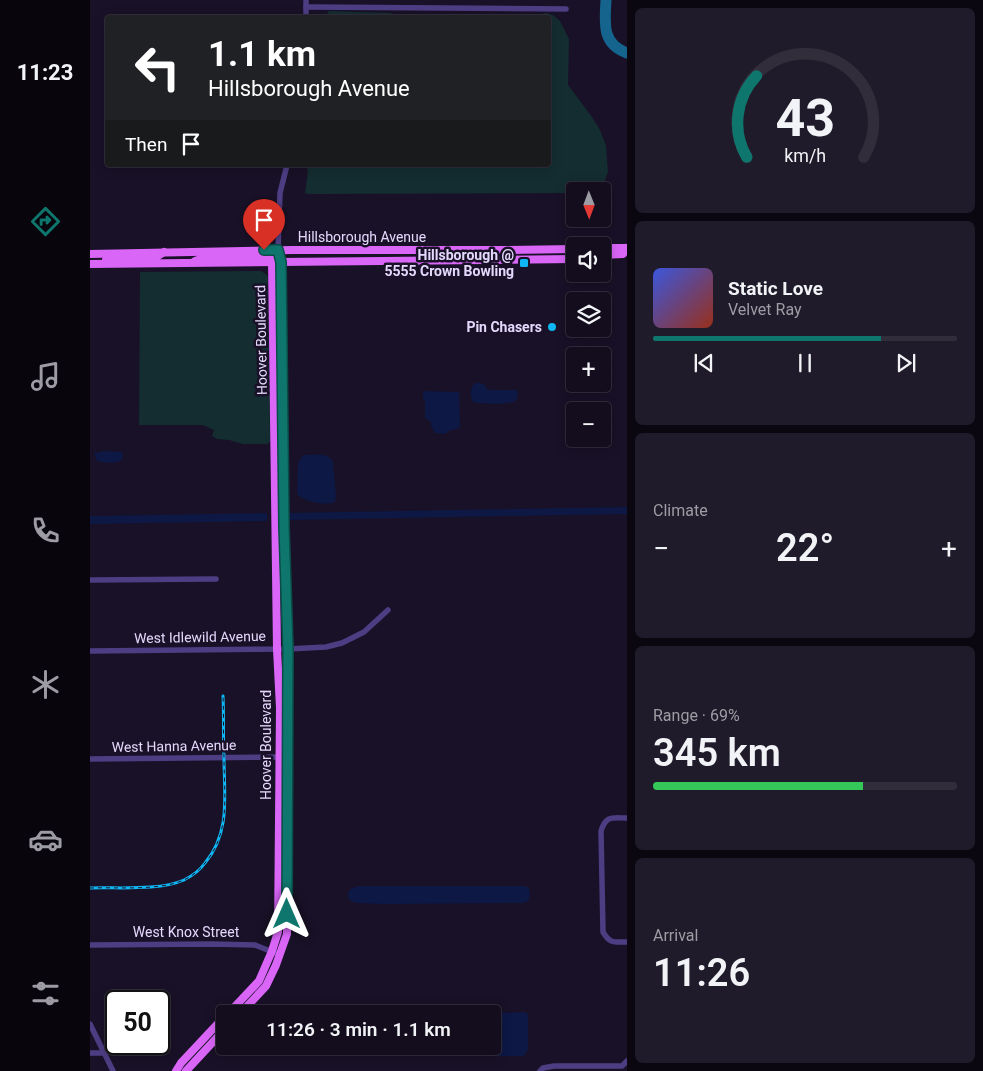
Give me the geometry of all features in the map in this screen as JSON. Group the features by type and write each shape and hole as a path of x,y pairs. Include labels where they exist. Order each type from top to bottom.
{"main road":[{"path":"611,248 626,248 623,254 611,255"},
{"name":"Hillsborough Avenue","path":"90,254 278,250 566,249"},
{"name":"Hoover Boulevard","path":"236,1005 259,981 278,932 280,708 277,649 276,526 281,508 281,262 278,250"},
{"name":"Hoover Boulevard","path":"248,1005 266,986 287,934 288,649 284,527 274,447 272,262 278,250"},
{"path":"186,264 206,257 262,256 278,250"},
{"path":"439,261 446,256 489,254 505,250"},
{"path":"102,264 106,260 117,258 155,258 164,252"},
{"name":"Hillsborough Avenue","path":"90,264 402,262 566,258"},
{"path":"611,259 627,259"},
{"path":"176,1071 181,1063 216,1026"},
{"path":"186,1071 216,1039"}],"street":[{"path":"306,0 306,15"},
{"path":"306,7 566,9"},
{"path":"278,250 280,193 287,167"},
{"path":"90,580 216,579"},
{"name":"West Idlewild Avenue","path":"90,651 326,647 342,643 364,632 388,610"},
{"name":"West Hanna Avenue","path":"90,759 288,757"},
{"path":"627,818 611,818 604,823 601,831 603,932 607,939 614,942 627,942"},
{"name":"West Knox Street","path":"90,945 255,944 280,954"},
{"path":"90,1024 105,1053 90,1053"},
{"path":"106,1055 114,1071"},
{"path":"540,1071 543,1068 554,1066 622,1066 627,1061"}],"green space":[{"path":"329,11 391,13 392,15 326,15"},
{"path":"546,13 553,15 560,21 569,39 568,85 592,117 600,130 606,146 608,172 604,182 566,182 566,193 305,193 308,172 307,167 551,167 551,15 537,15"},
{"path":"261,271 268,278 270,442 267,444 243,444 217,439 212,436 214,430 203,425 139,425 140,272"}],"water":[{"path":"475,383 482,384 491,390 517,390 518,397 515,401 507,403 488,404 473,402 471,392"},
{"path":"423,391 459,392 460,428 445,434 435,433 431,422 425,418"},
{"path":"94,452 122,452 122,460 110,463 97,461"},
{"path":"304,455 325,455 333,462 335,502 326,504 315,502 304,499 297,494 298,463"},
{"path":"627,507 627,514 288,520 288,513"},
{"path":"267,513 267,521 90,524 90,516"},
{"path":"359,886 525,886 529,888 530,894 529,900 524,903 384,904 352,902 348,898 348,892 352,888"},
{"path":"501,1013 527,1013 528,1049 523,1056 482,1055 501,1055"}],"taxiway":[{"path":"606,0 606,31 613,44 627,53"}],"railway":[{"path":"90,888 163,886 184,880 203,866 219,839 224,813 223,696"}],"place":[{"name":"Hillsborough @ 5555 Crown Bowling","path":"524,263"},
{"name":"Pin Chasers","path":"552,327"}],"route":[{"path":"264,250 278,250 281,262 284,387 284,527 288,649 287,914"}]}
